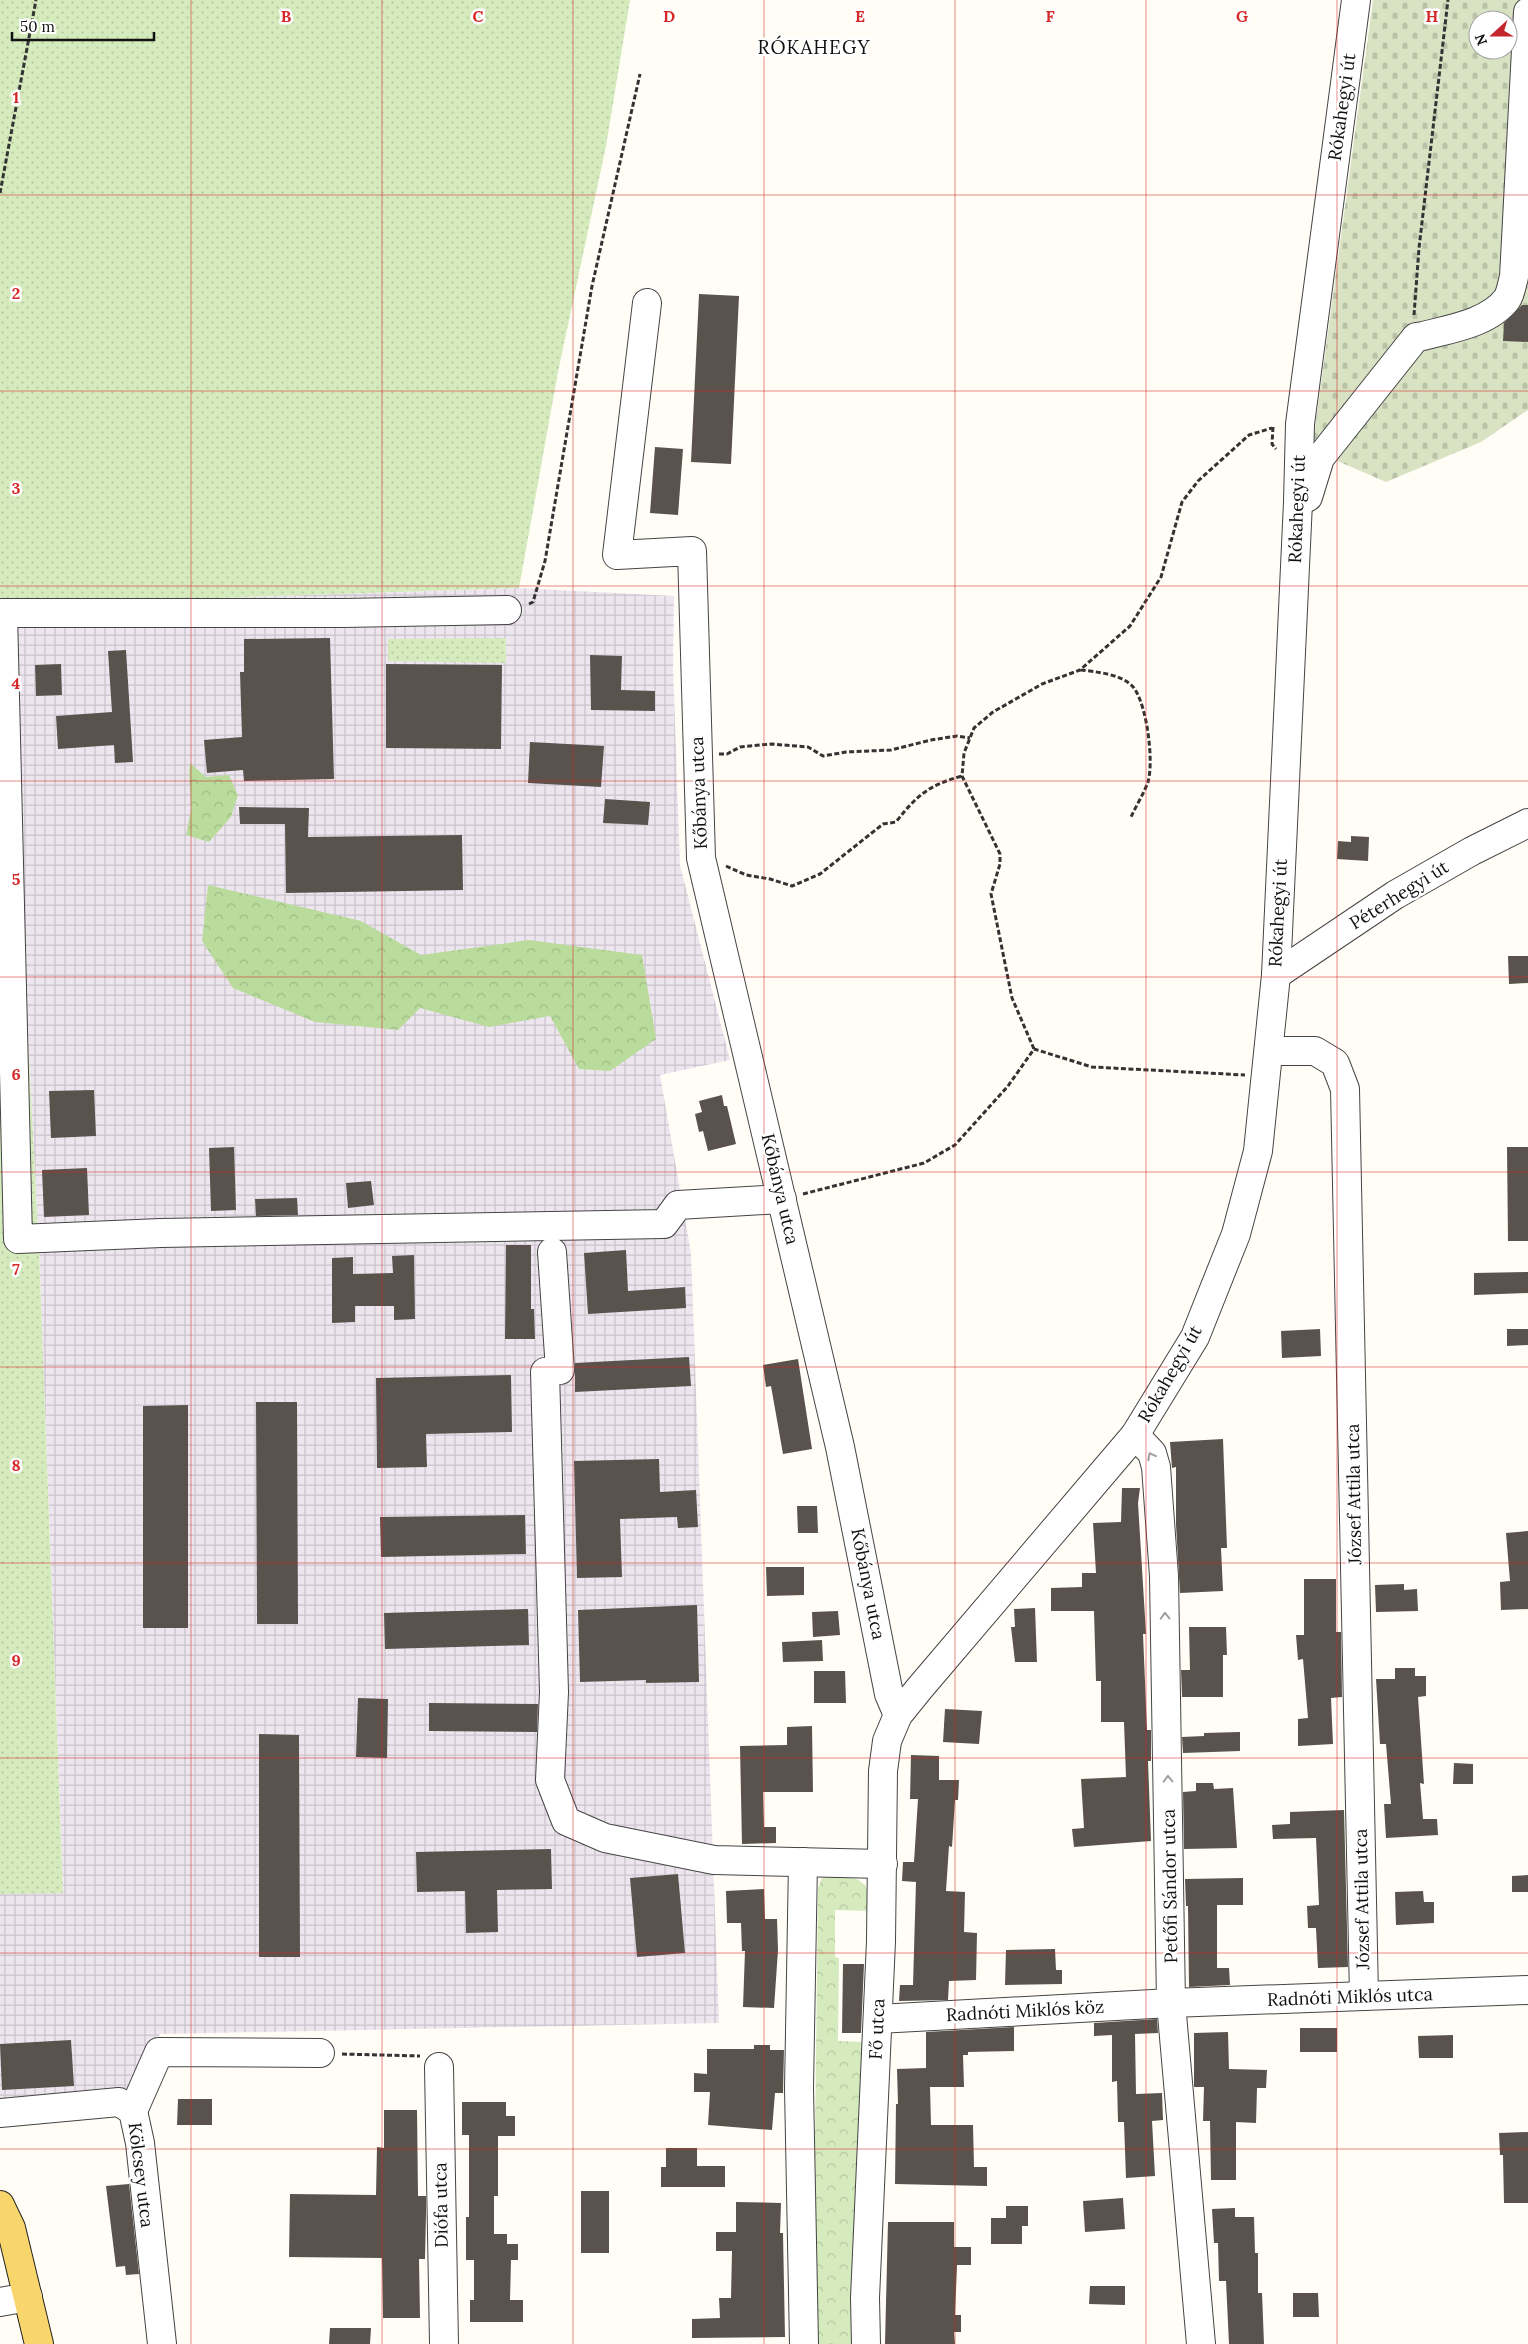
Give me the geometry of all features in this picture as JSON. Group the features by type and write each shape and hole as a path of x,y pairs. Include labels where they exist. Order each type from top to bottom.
{"main road":[{"path":"0,2205 11,2228 39,2344"}],"street":[{"name":"Rókahegyi út","path":"898,1716 1135,1436 1195,1337 1236,1234 1258,1151 1276,975 1300,424 1356,0"},
{"path":"1298,502 1308,497 1320,458 1416,336 1423,336 1472,323 1518,299 1514,277 1528,12"},
{"name":"Kőbánya utca","path":"647,303 617,555 692,551 701,858 840,1447 889,1694 898,1716"},
{"path":"507,610 343,613 1,613 18,1239 171,1233 664,1224 678,1205 782,1199"},
{"name":"Péterhegyi út","path":"1276,975 1394,896 1472,851 1528,823"},
{"name":"József Attila utca","path":"1267,1064 1315,1051 1335,1063 1345,1088 1364,1996"},
{"path":"552,1252 560,1370 545,1372 554,1692 550,1780 566,1821 605,1838 714,1860 883,1864"},
{"name":"Petőfi Sándor utca","path":"1135,1436 1152,1453 1156,1467 1164,1576 1171,2002 1201,2344"},
{"name":"Fő utca","path":"866,2344 865,2298 883,1864 883,1771 887,1742 898,1716"},
{"path":"803,1862 799,2088 804,2344"},
{"name":"Radnóti Miklós utca","path":"1171,2002 1528,1990"},
{"name":"Radnóti Miklós köz","path":"878,2019 1171,2002"},
{"path":"133,2111 159,2052 320,2053"},
{"name":"Diófa utca","path":"439,2067 444,2344"},
{"name":"Kölcsey utca","path":"0,2113 118,2102 133,2111 140,2144 162,2344"},
{"path":"0,2302 28,2297"}],"path":[{"path":"0,193 36,0"},
{"path":"1416,336 1413,329 1420,248 1448,0"},
{"path":"507,610 533,602 545,561 592,286 640,74"},
{"path":"1267,1064 1092,1067 1034,1049 1012,998 991,894 1000,864 1000,854 962,776 964,753 974,728 993,712 1042,684 1080,670 1130,626 1161,577 1182,502 1198,481 1249,435 1272,428"},
{"path":"1080,670 1110,673 1134,688 1144,714 1150,738 1148,782 1131,817"},
{"path":"698,760 712,754 727,754 740,747 771,744 808,747 823,756 846,752 891,750 957,736 970,738"},
{"path":"704,869 712,865 730,867 746,875 770,879 792,886 820,874 883,824 896,822 911,801 932,787 962,776"},
{"path":"782,1199 924,1163 955,1145 1008,1086 1034,1049"},
{"path":"320,2053 436,2057 439,2067"}],"shaded area":[{"path":"519,588 674,596 673,667 680,865 730,1060 660,1075 691,1253 719,2023 160,2034 118,2115 0,2125 0,1894 63,1892 39,1249 23,943 10,605"}],"green space":[{"path":"0,0 630,0 606,146 558,372 519,588 10,605 23,943 39,1249 63,1893 0,1894"},
{"path":"1373,0 1528,0 1528,410 1481,442 1386,482 1312,450"},
{"path":"506,638 506,663 388,661 388,639"},
{"path":"190,763 206,777 229,775 238,795 231,817 209,842 186,835 191,809"},
{"path":"208,885 361,921 421,955 529,940 642,955 656,1039 610,1071 579,1069 550,1016 489,1027 420,1008 398,1030 315,1022 233,988 202,941"},
{"path":"830,1876 849,1877 856,1879 866,1886 873,1911 835,1910 835,1957 839,1958 838,2041 864,2042 856,2344 817,2344 815,2145 818,1888 822,1878"}],"building":[{"path":"699,294 739,296 731,464 691,462"},
{"path":"1522,305 1528,305 1528,342 1503,341 1504,323"},
{"path":"655,447 683,449 678,515 650,513"},
{"path":"330,638 334,779 244,781 243,770 207,773 204,740 242,737 240,672 244,672 244,639"},
{"path":"126,650 133,762 115,763 114,745 58,749 56,716 112,712 108,651"},
{"path":"590,655 622,656 621,690 655,691 655,711 591,710"},
{"path":"61,664 62,695 36,696 35,665"},
{"path":"386,664 502,665 501,749 386,748"},
{"path":"530,742 604,746 601,787 528,783"},
{"path":"605,799 650,802 648,825 603,823"},
{"path":"239,807 309,808 308,837 462,835 463,890 286,893 285,824 240,824"},
{"path":"1351,836 1369,837 1368,861 1337,859 1338,841 1351,842"},
{"path":"1508,956 1528,956 1528,983 1509,984"},
{"path":"94,1090 96,1136 51,1138 49,1091"},
{"path":"722,1095 724,1106 727,1106 736,1144 708,1151 703,1131 699,1132 695,1114 702,1112 699,1101"},
{"path":"234,1147 236,1210 211,1211 209,1148"},
{"path":"1507,1147 1528,1147 1528,1241 1508,1241"},
{"path":"87,1168 89,1215 44,1217 42,1170"},
{"path":"371,1181 374,1205 348,1208 346,1183"},
{"path":"297,1198 298,1215 256,1216 255,1199"},
{"path":"506,1245 531,1245 531,1309 534,1309 535,1339 505,1339"},
{"path":"626,1250 628,1291 685,1287 686,1308 588,1314 584,1253"},
{"path":"414,1255 415,1319 394,1320 394,1306 355,1306 355,1322 332,1323 332,1258 353,1257 353,1274 393,1273 392,1256"},
{"path":"1528,1272 1528,1293 1474,1295 1474,1273"},
{"path":"1320,1329 1321,1356 1282,1358 1281,1331"},
{"path":"1507,1329 1528,1329 1528,1345 1507,1346"},
{"path":"689,1357 691,1386 575,1392 575,1363"},
{"path":"798,1359 812,1449 783,1454 771,1386 766,1387 763,1365"},
{"path":"511,1375 512,1432 426,1434 427,1467 377,1468 376,1378"},
{"path":"256,1402 297,1402 298,1624 257,1624"},
{"path":"188,1405 188,1628 143,1628 143,1406"},
{"path":"1223,1439 1227,1548 1221,1548 1223,1591 1180,1593 1176,1525 1176,1467 1172,1468 1170,1442"},
{"path":"659,1459 660,1492 696,1490 698,1527 678,1528 677,1517 620,1519 622,1577 577,1578 574,1461"},
{"path":"1122,1488 1140,1488 1138,1503 1146,1634 1143,1634 1147,1730 1151,1730 1151,1761 1148,1761 1151,1841 1074,1847 1072,1829 1084,1828 1081,1779 1126,1777 1124,1722 1101,1722 1101,1681 1096,1681 1094,1611 1051,1611 1051,1588 1082,1587 1082,1573 1096,1573 1093,1523 1121,1522"},
{"path":"797,1506 817,1506 818,1533 798,1533"},
{"path":"525,1515 526,1554 381,1557 380,1517"},
{"path":"1528,1531 1528,1609 1501,1610 1500,1582 1510,1581 1506,1533"},
{"path":"766,1567 804,1567 804,1595 767,1596"},
{"path":"1304,1579 1336,1579 1336,1632 1341,1632 1342,1697 1331,1698 1333,1744 1298,1746 1298,1719 1308,1718 1303,1659 1298,1660 1296,1635 1304,1635"},
{"path":"1404,1584 1404,1590 1417,1589 1418,1611 1376,1612 1375,1585"},
{"path":"697,1605 699,1682 646,1683 646,1680 580,1682 578,1610"},
{"path":"1035,1608 1037,1662 1015,1662 1011,1627 1015,1627 1014,1609"},
{"path":"528,1609 529,1645 385,1649 384,1613"},
{"path":"838,1611 840,1635 813,1637 812,1612"},
{"path":"1189,1627 1226,1627 1227,1655 1223,1655 1223,1697 1182,1697 1181,1670 1190,1670"},
{"path":"822,1640 823,1661 783,1662 782,1642"},
{"path":"1395,1668 1415,1668 1415,1676 1426,1676 1426,1696 1418,1697 1424,1784 1420,1783 1423,1819 1437,1819 1438,1835 1386,1838 1384,1804 1391,1804 1386,1744 1380,1744 1376,1679 1395,1679"},
{"path":"814,1671 845,1671 846,1703 814,1703"},
{"path":"358,1698 388,1699 387,1758 356,1757"},
{"path":"429,1703 538,1704 537,1732 429,1731"},
{"path":"945,1709 982,1711 979,1744 943,1742"},
{"path":"812,1726 813,1792 763,1792 764,1827 776,1827 776,1843 742,1844 740,1746 787,1745 787,1727"},
{"path":"1240,1732 1240,1751 1183,1753 1182,1737 1204,1736 1204,1733"},
{"path":"259,1734 299,1735 300,1957 259,1957"},
{"path":"911,1755 939,1756 939,1780 959,1780 958,1800 955,1800 952,1847 949,1846 946,1891 965,1892 964,1932 977,1933 976,1980 949,1981 948,2000 899,2001 900,1985 913,1985 916,1882 902,1881 903,1862 914,1862 918,1799 910,1799"},
{"path":"1454,1763 1473,1764 1473,1784 1453,1784"},
{"path":"1196,1783 1213,1783 1214,1789 1233,1788 1237,1848 1184,1849 1183,1792 1196,1791"},
{"path":"1344,1810 1348,1967 1318,1968 1316,1928 1308,1928 1307,1906 1319,1905 1316,1838 1273,1839 1272,1825 1290,1824 1290,1812"},
{"path":"551,1849 552,1889 497,1890 498,1932 466,1933 465,1891 417,1892 416,1852"},
{"path":"678,1874 685,1953 637,1957 630,1878"},
{"path":"1528,1875 1528,1892 1512,1892 1512,1876"},
{"path":"1243,1878 1243,1905 1217,1905 1217,1968 1229,1968 1230,1985 1189,1987 1188,1906 1186,1906 1185,1879"},
{"path":"764,1889 765,1919 777,1919 778,1950 774,2008 743,2007 745,1951 742,1951 741,1923 727,1923 726,1891"},
{"path":"1423,1891 1424,1902 1434,1902 1434,1923 1396,1925 1395,1892"},
{"path":"1055,1949 1056,1970 1062,1970 1062,1984 1005,1985 1006,1950"},
{"path":"843,1964 864,1964 861,2033 842,2033"},
{"path":"1157,2019 1158,2033 1135,2034 1136,2094 1162,2093 1163,2120 1152,2121 1155,2176 1126,2178 1124,2122 1118,2122 1117,2081 1112,2082 1112,2035 1094,2036 1094,2023"},
{"path":"1014,2027 1014,2051 968,2052 968,2055 963,2055 964,2087 930,2087 931,2125 973,2125 974,2167 987,2167 987,2186 895,2184 896,2104 898,2104 897,2069 926,2068 926,2032"},
{"path":"1300,2028 1337,2028 1337,2052 1300,2052"},
{"path":"1228,2032 1229,2069 1267,2070 1266,2088 1257,2088 1256,2123 1236,2122 1236,2180 1211,2180 1210,2121 1203,2121 1204,2087 1194,2087 1194,2033"},
{"path":"1453,2035 1453,2058 1419,2058 1418,2036"},
{"path":"71,2040 74,2086 2,2090 0,2044"},
{"path":"754,2045 770,2045 770,2050 784,2050 783,2093 775,2093 772,2130 708,2125 710,2092 694,2092 694,2073 707,2074 707,2049 754,2049"},
{"path":"178,2099 212,2099 212,2125 177,2125"},
{"path":"462,2102 506,2102 506,2116 515,2116 515,2136 498,2136 498,2196 494,2196 494,2234 507,2234 507,2244 518,2244 518,2260 511,2260 510,2300 523,2300 523,2322 470,2322 470,2300 474,2300 474,2260 466,2260 466,2217 469,2217 469,2135 462,2135"},
{"path":"384,2110 417,2110 418,2196 426,2196 425,2259 419,2259 420,2318 383,2318 382,2258 289,2257 290,2194 376,2195 377,2147 384,2148"},
{"path":"1528,2132 1528,2203 1504,2203 1503,2155 1500,2155 1499,2133"},
{"path":"666,2148 697,2148 697,2166 725,2166 725,2187 661,2187 661,2167 666,2167"},
{"path":"129,2184 139,2274 126,2275 125,2266 116,2267 106,2186"},
{"path":"581,2191 609,2191 609,2253 581,2253"},
{"path":"1123,2198 1125,2229 1085,2232 1083,2201"},
{"path":"736,2202 781,2203 780,2233 783,2233 785,2337 692,2338 692,2319 720,2318 719,2298 731,2298 732,2251 716,2251 716,2232 736,2232"},
{"path":"1006,2206 1028,2206 1028,2226 1022,2226 1022,2244 991,2244 991,2218 1006,2218"},
{"path":"1235,2208 1235,2217 1254,2217 1255,2253 1258,2253 1258,2293 1262,2293 1264,2344 1229,2344 1226,2281 1219,2281 1218,2243 1214,2243 1212,2209"},
{"path":"888,2222 954,2222 954,2247 971,2247 971,2265 957,2265 955,2315 961,2315 961,2332 954,2332 955,2344 885,2344"},
{"path":"1090,2286 1125,2286 1125,2305 1089,2304"},
{"path":"1293,2293 1318,2293 1319,2317 1293,2317"},
{"path":"330,2328 371,2328 370,2344 329,2344"}],"district":[{"name":"RÓKAHEGY","path":"814,47"}]}
